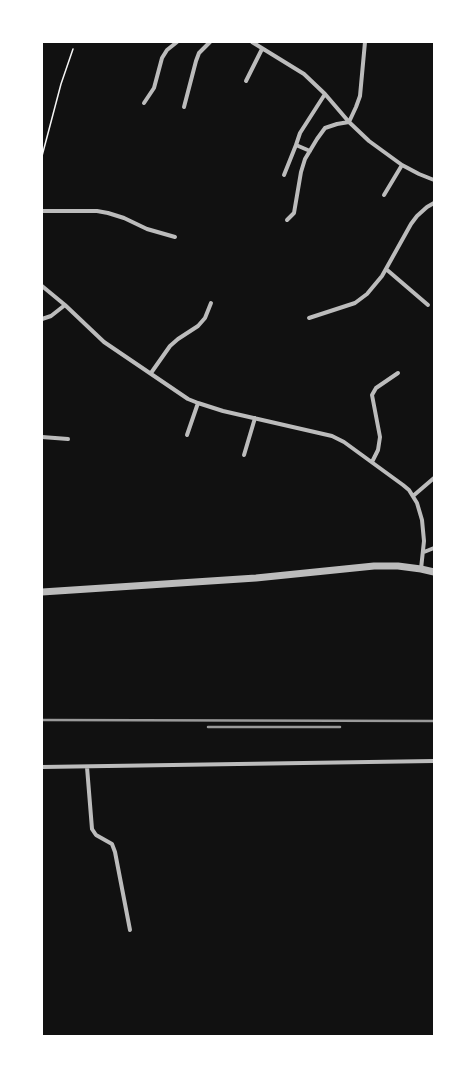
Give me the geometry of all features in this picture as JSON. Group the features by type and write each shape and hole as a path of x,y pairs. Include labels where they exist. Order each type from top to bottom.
{"street":[{"path":"144,103 154,88 162,58 167,50 177,42"},
{"path":"184,108 196,61 200,53 210,42"},
{"path":"252,42 300,71 325,94 349,122 369,141 402,165 434,180"},
{"path":"349,122 360,96 365,42"},
{"path":"246,81 262,49"},
{"path":"284,175 300,133 325,94"},
{"path":"286,220 294,213 301,172 305,159 310,151 325,128 349,122"},
{"path":"296,145 310,151"},
{"path":"384,195 402,165"},
{"path":"309,318 355,303 367,294 386,269 411,224 417,216 434,203"},
{"path":"42,211 98,211 124,218 147,229 176,237"},
{"path":"386,269 428,305"},
{"path":"42,286 65,305 104,342 180,394 198,403 332,436 344,442 403,485 417,503 422,520 424,552 421,569"},
{"path":"151,373 170,346 198,326 205,318 211,303"},
{"path":"42,319 58,311 65,305"},
{"path":"372,462 378,450 380,437 372,395 376,388 398,373"},
{"path":"187,435 198,403"},
{"path":"244,455 255,418"},
{"path":"42,437 68,439"},
{"path":"413,496 434,478"},
{"path":"424,552 434,548"},
{"path":"42,592 256,578 374,566 398,566 434,572"},
{"path":"42,768 434,761"},
{"path":"87,767 92,829 96,835 112,844 115,852 130,930"}],"path":[{"path":"42,156 61,84 73,49"}],"railway":[{"path":"42,720 434,721"},
{"path":"208,727 340,727"}]}
